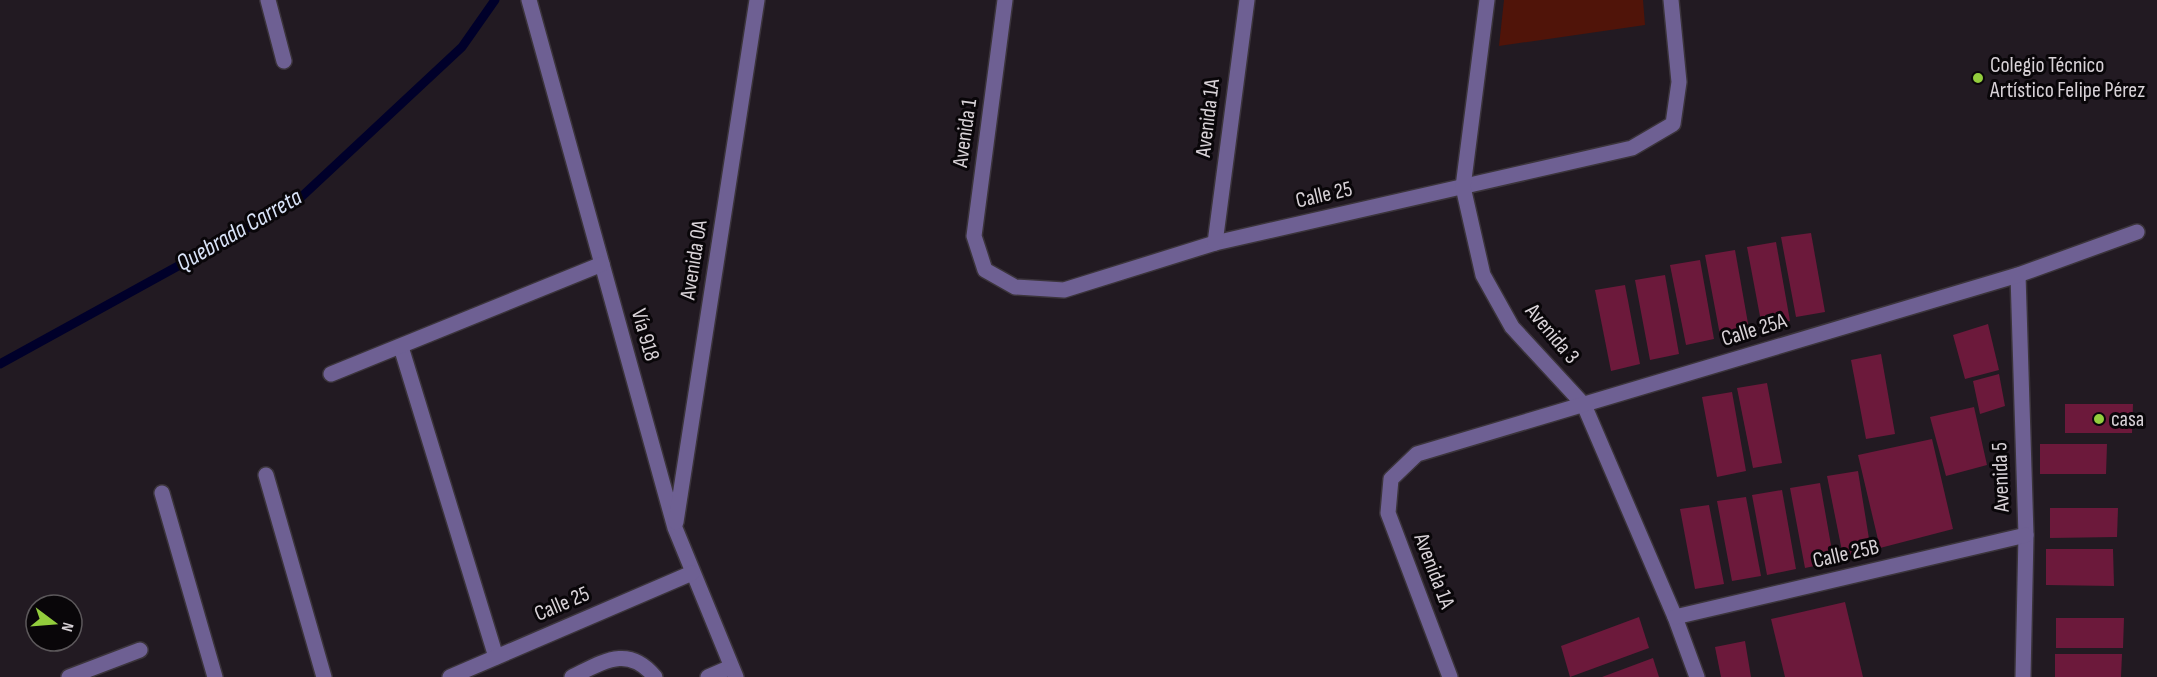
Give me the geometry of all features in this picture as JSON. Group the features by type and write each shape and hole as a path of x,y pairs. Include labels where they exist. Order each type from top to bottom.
{"street":[{"path":"268,0 284,61"},
{"name":"Vía 918","path":"529,0 675,528 734,672"},
{"name":"Avenida 0A","path":"675,528 757,0"},
{"name":"Avenida 1","path":"985,270 974,236 1005,0"},
{"name":"Avenida 1A","path":"1215,243 1246,0"},
{"name":"Avenida 3","path":"1487,0 1463,187 1483,275 1512,327 1584,405 1676,617 1696,677"},
{"name":"Calle 25","path":"985,270 1015,287 1064,290 1215,243 1632,148 1672,124 1679,82 1671,0"},
{"name":"Calle 25A","path":"1391,479 1417,454 2018,275 2137,232"},
{"path":"331,374 602,264"},
{"name":"Avenida 5","path":"2018,275 2026,535 2023,677"},
{"path":"401,347 496,657"},
{"path":"266,475 324,677"},
{"name":"Avenida 1A","path":"1391,479 1388,513 1450,677"},
{"path":"162,493 215,677"},
{"name":"Calle 25B","path":"1676,617 2026,535"},
{"name":"Calle 25","path":"450,677 692,573"},
{"path":"69,677 140,650"},
{"path":"572,677 612,658 629,659 645,665 655,677"},
{"path":"708,677 734,672"}],"shaded area":[{"path":"1504,0 1643,0 1645,25 1499,46"}],"building":[{"path":"1811,233 1825,312 1796,317 1781,237"},
{"path":"1776,242 1790,321 1762,327 1747,247"},
{"path":"1735,250 1749,329 1720,335 1705,255"},
{"path":"1700,260 1714,339 1686,345 1670,265"},
{"path":"1665,275 1679,354 1650,360 1635,280"},
{"path":"1625,285 1640,364 1611,371 1595,290"},
{"path":"1988,324 1999,370 1965,379 1953,335"},
{"path":"1881,354 1895,434 1866,439 1851,360"},
{"path":"1999,374 2005,406 1980,414 1973,381"},
{"path":"1767,383 1782,463 1753,468 1737,388"},
{"path":"1732,392 1746,471 1717,477 1702,397"},
{"name":"casa","path":"2065,404 2133,404 2132,433 2065,433"},
{"path":"1974,407 1987,465 1946,476 1930,417"},
{"path":"1932,439 1953,529 1880,548 1858,455"},
{"path":"2040,444 2107,444 2106,474 2040,474"},
{"path":"1858,471 1871,551 1843,556 1827,476"},
{"path":"1820,483 1834,562 1805,568 1790,488"},
{"path":"1782,490 1796,569 1767,575 1752,495"},
{"path":"1746,497 1761,576 1732,581 1717,501"},
{"path":"1709,505 1724,584 1695,589 1680,509"},
{"path":"2050,508 2118,508 2117,537 2050,538"},
{"path":"2046,549 2113,549 2114,586 2046,585"},
{"path":"1845,602 1863,677 1785,677 1771,619"},
{"path":"1639,617 1649,648 1570,677 1561,646"},
{"path":"2056,618 2124,618 2123,648 2056,648"},
{"path":"1745,641 1751,677 1721,677 1715,647"},
{"path":"2055,654 2122,654 2121,677 2055,677"},
{"path":"1653,658 1659,677 1602,677"}],"waterway":[{"name":"Quebrada Carreta","path":"0,364 298,200 462,47 495,0"}],"place":[{"name":"Colegio Técnico Artístico Felipe Pérez","path":"1978,78"},
{"name":"casa","path":"2099,419"}]}
